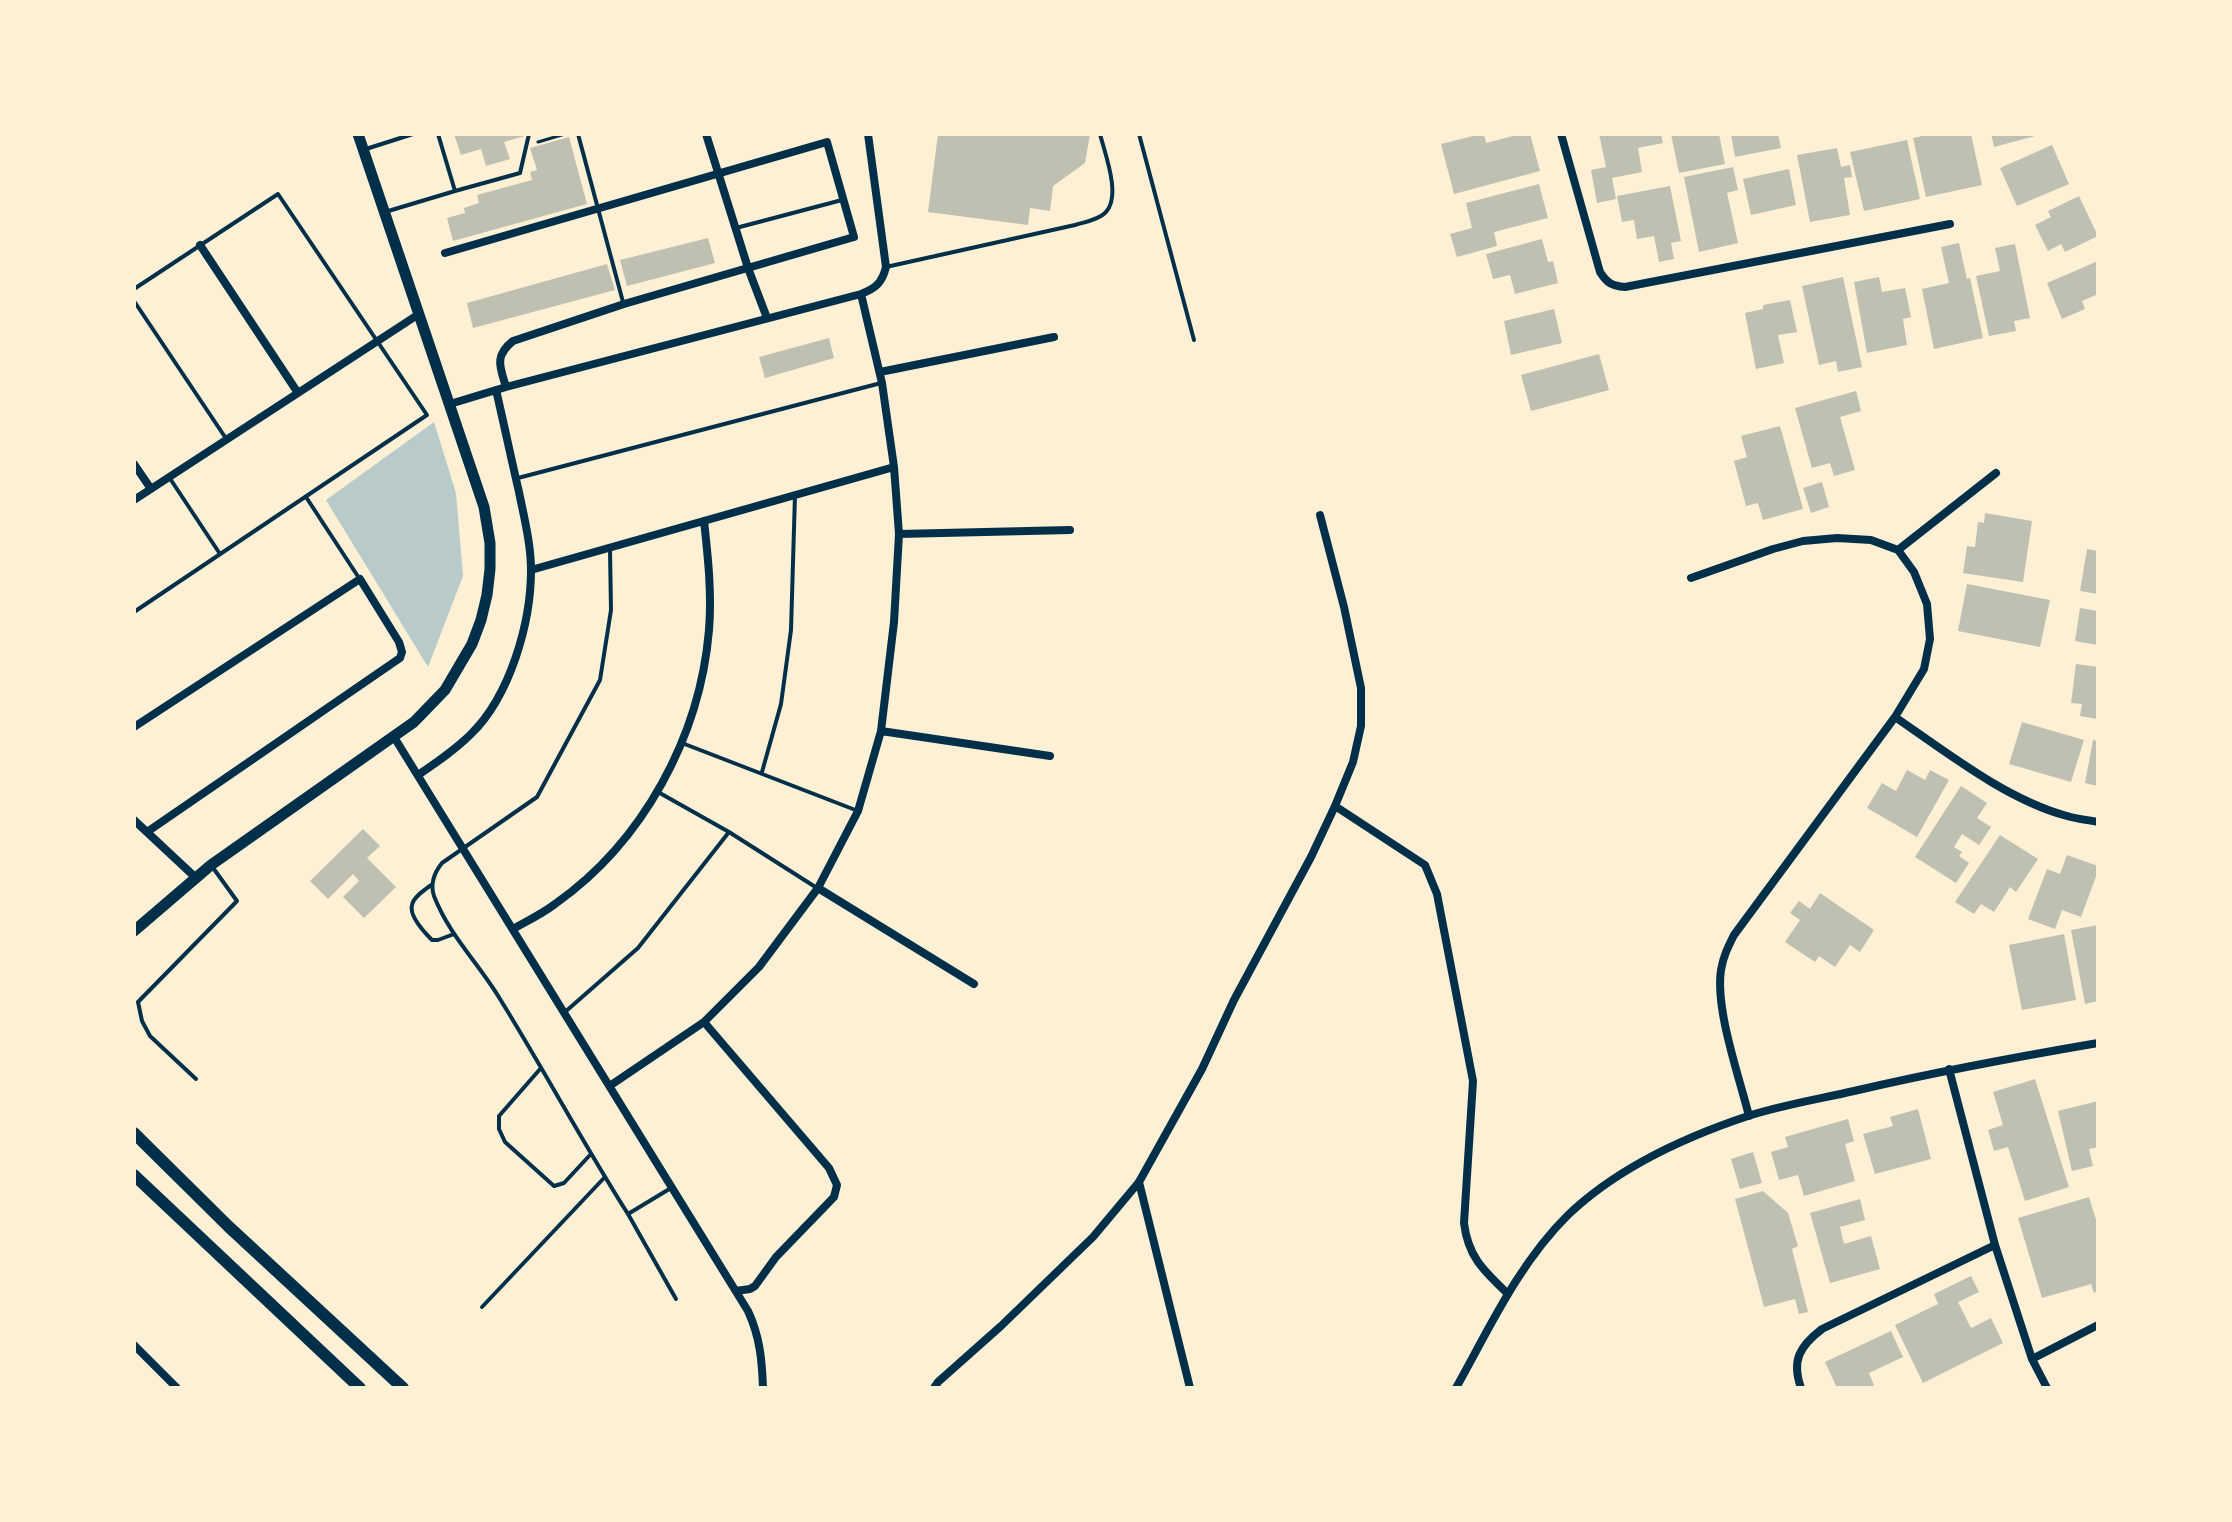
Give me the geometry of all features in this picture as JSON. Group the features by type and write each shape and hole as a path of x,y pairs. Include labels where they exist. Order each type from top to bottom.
{"main road":[{"path":"134,1133 228,1226 403,1388"},
{"path":"134,1175 360,1388"}],"street":[{"path":"134,931 211,865 414,722 445,690 472,644 481,620 490,569 490,543 484,507 358,134"},
{"path":"706,134 767,318"},
{"path":"450,404 873,289 882,281 886,267 868,134"},
{"path":"1561,134 1600,272 1614,286 1625,287 1950,224"},
{"path":"445,253 827,142 854,237 624,304 513,341 502,352 500,360 506,387"},
{"path":"200,245 298,393"},
{"path":"611,1085 704,1022 759,967 818,888 858,811 881,731 894,622 899,534 894,467 882,383 861,294"},
{"path":"134,500 419,314"},
{"path":"880,372 1054,337"},
{"path":"418,775 451,753 474,732 497,698 508,679 526,613 531,570 526,524 496,390"},
{"path":"134,464 151,489"},
{"path":"531,570 894,467"},
{"path":"1898,550 1996,473"},
{"path":"934,1388 1093,1237 1139,1182 1202,1069 1234,1000 1335,806 1356,750 1361,726 1361,688 1320,515"},
{"path":"513,929 555,905 594,872 626,838 658,792 682,743 699,691 709,631 710,573 704,521"},
{"path":"899,534 1070,530"},
{"path":"1691,578 1803,541 1837,538 1871,540 1898,550 1914,572 1927,604 1930,639 1924,669 1895,717 1734,935 1725,953 1720,980 1722,1008 1749,1116"},
{"path":"134,727 360,579 399,642 400,658 147,832"},
{"path":"1895,717 1971,770 2018,796 2066,816 2098,822"},
{"path":"881,731 1050,756"},
{"path":"394,737 748,1311 758,1332 763,1388"},
{"path":"1335,806 1425,865 1437,894 1473,1081 1464,1223 1466,1241 1484,1271 1508,1294"},
{"path":"134,820 195,877"},
{"path":"818,888 974,984"},
{"path":"704,1022 824,1162 837,1188 834,1197 776,1257 755,1286 736,1291"},
{"path":"1456,1388 1508,1294 1535,1253 1568,1215 1605,1185 1650,1158 1749,1116 1949,1069 2098,1043"},
{"path":"1949,1069 1995,1245 2032,1359 2047,1388"},
{"path":"1139,1182 1190,1388"},
{"path":"1801,1388 1796,1371 1798,1355 1806,1340 1822,1329 1995,1245"},
{"path":"2032,1359 2098,1325"},
{"path":"134,1345 177,1388"}],"lane":[{"path":"363,149 413,134"},
{"path":"438,134 455,191"},
{"path":"385,212 520,173 529,134"},
{"path":"578,134 624,304"},
{"path":"886,267 1075,225 1105,213 1113,199 1112,183 1100,134"},
{"path":"1139,134 1194,340"},
{"path":"134,289 278,194 427,415 134,612"},
{"path":"736,228 843,199"},
{"path":"134,301 227,439"},
{"path":"516,479 882,383"},
{"path":"169,477 220,554"},
{"path":"762,772 781,704 791,630 795,495"},
{"path":"306,497 360,579"},
{"path":"610,548 611,610 600,680 537,797 442,863 435,872 432,884 434,895 454,934 498,995 676,1299"},
{"path":"682,743 858,811"},
{"path":"658,792 818,888"},
{"path":"565,1012 638,948 729,832"},
{"path":"196,1079 150,1036 142,1021 138,1002 237,901 211,865"},
{"path":"432,884 413,901 414,917 432,940 454,934"},
{"path":"541,1068 499,1116 499,1129 505,1142 554,1186 564,1183 590,1154"},
{"path":"482,1307 605,1177"},
{"path":"628,1214 671,1188"}],"path":[{"path":"527,145 565,134"}],"shaded area":[{"path":"434,422 456,493 463,576 428,667 326,500"}],"building":[{"path":"454,134 528,135 504,142 510,159 486,166 481,149 461,155"},
{"path":"938,134 1090,134 1085,163 1053,186 1050,211 1030,208 1028,225 928,212"},
{"path":"1484,134 1486,143 1530,134 1540,171 1454,194 1441,144"},
{"path":"1599,134 1661,134 1663,143 1638,148 1642,172 1612,178 1616,199 1597,203 1591,170 1606,167"},
{"path":"1671,134 1719,134 1725,164 1679,173"},
{"path":"1731,134 1778,134 1781,148 1735,157"},
{"path":"1932,134 1971,134 1982,185 1926,197 1913,138"},
{"path":"1991,134 2039,134 2039,135 1994,147"},
{"path":"569,137 587,204 453,241 447,218 465,213 464,208 479,203 477,195 532,180 530,172 537,170 530,148"},
{"path":"1907,140 1920,199 1864,211 1850,152"},
{"path":"2052,145 2069,184 2017,206 2000,168"},
{"path":"1837,148 1841,167 1850,165 1852,177 1844,178 1850,215 1810,222 1797,155"},
{"path":"1733,167 1738,190 1727,193 1738,243 1699,252 1684,177"},
{"path":"1789,169 1796,205 1751,215 1743,179"},
{"path":"1539,184 1548,218 1494,232 1497,246 1457,257 1450,234 1472,228 1466,203"},
{"path":"1670,186 1681,241 1671,243 1674,259 1659,262 1654,236 1637,239 1634,220 1622,222 1617,196"},
{"path":"2079,196 2098,236 2065,252 2061,244 2048,251 2035,225 2051,217 2048,211"},
{"path":"708,238 715,263 627,286 620,260"},
{"path":"1542,239 1548,262 1553,261 1558,283 1515,294 1510,275 1493,279 1486,254"},
{"path":"1959,243 1983,338 1934,349 1922,289 1949,283 1941,247"},
{"path":"2015,244 2030,318 2014,321 2016,331 1989,336 1976,276 2000,271 1995,248"},
{"path":"2098,261 2098,294 2082,301 2085,309 2062,319 2047,283"},
{"path":"607,264 615,290 473,328 467,303"},
{"path":"1843,277 1862,367 1838,372 1836,361 1819,365 1802,286"},
{"path":"1879,277 1882,292 1905,288 1911,317 1903,319 1907,345 1867,353 1854,282"},
{"path":"1790,300 1797,332 1778,335 1784,363 1756,369 1745,313 1763,309 1763,305"},
{"path":"1554,309 1562,343 1511,355 1504,321"},
{"path":"829,338 834,358 765,378 759,357"},
{"path":"1599,354 1609,390 1531,411 1521,375"},
{"path":"1856,391 1861,411 1840,417 1855,470 1834,476 1830,463 1812,468 1795,408"},
{"path":"1780,426 1803,509 1763,520 1758,503 1746,506 1734,461 1747,457 1741,436"},
{"path":"1822,482 1829,507 1811,513 1803,488"},
{"path":"1985,513 2032,521 2023,582 1963,573 1967,546 1975,547 1978,522 1984,523"},
{"path":"2087,549 2098,551 2098,594 2080,591"},
{"path":"1967,584 2050,600 2040,647 1958,631"},
{"path":"2080,608 2098,611 2098,645 2075,641"},
{"path":"2076,664 2098,667 2098,719 2080,716 2082,704 2071,703"},
{"path":"2022,722 2084,740 2071,782 2009,764"},
{"path":"2093,740 2098,741 2098,786 2085,783"},
{"path":"1907,770 1925,780 1930,770 1949,780 1917,837 1867,808 1882,783 1896,791"},
{"path":"1961,786 1987,803 1977,818 1991,827 1979,845 1962,834 1954,847 1962,852 1959,856 1969,863 1956,883 1915,857"},
{"path":"363,829 380,846 367,858 396,887 364,918 343,897 359,881 353,874 328,899 310,881"},
{"path":"2000,835 2038,859 2016,892 2010,887 1994,912 1981,904 1974,914 1955,902"},
{"path":"2067,855 2098,866 2098,871 2081,917 2062,910 2055,929 2028,919 2047,869 2060,874"},
{"path":"1820,893 1874,930 1860,952 1850,945 1835,967 1819,956 1815,962 1785,942 1800,920 1790,913 1799,901 1810,909"},
{"path":"2098,925 2098,1001 2085,1004 2071,930"},
{"path":"2064,934 2076,1000 2022,1010 2009,945"},
{"path":"2035,1079 2069,1187 2025,1201 2008,1147 1994,1151 1988,1130 2003,1125 1993,1092"},
{"path":"2098,1101 2098,1147 2089,1149 2093,1166 2072,1171 2058,1111"},
{"path":"1918,1109 1931,1159 1875,1174 1863,1134 1893,1126 1890,1117"},
{"path":"1848,1119 1854,1141 1845,1144 1855,1181 1804,1196 1798,1175 1779,1180 1771,1152 1788,1147 1785,1137"},
{"path":"1753,1152 1762,1183 1740,1189 1731,1159"},
{"path":"1763,1191 1788,1213 1798,1246 1792,1249 1808,1312 1799,1314 1795,1299 1764,1307 1735,1199"},
{"path":"2089,1197 2098,1226 2098,1291 2094,1293 2091,1284 2042,1298 2018,1218"},
{"path":"1860,1199 1865,1220 1840,1227 1844,1244 1871,1236 1880,1269 1830,1283 1810,1213"},
{"path":"1971,1276 1979,1292 1958,1302 1971,1328 1991,1318 2003,1343 1923,1383 1895,1325 1938,1304 1934,1294"},
{"path":"1891,1331 1903,1357 1869,1373 1875,1388 1837,1388 1825,1362"}]}
